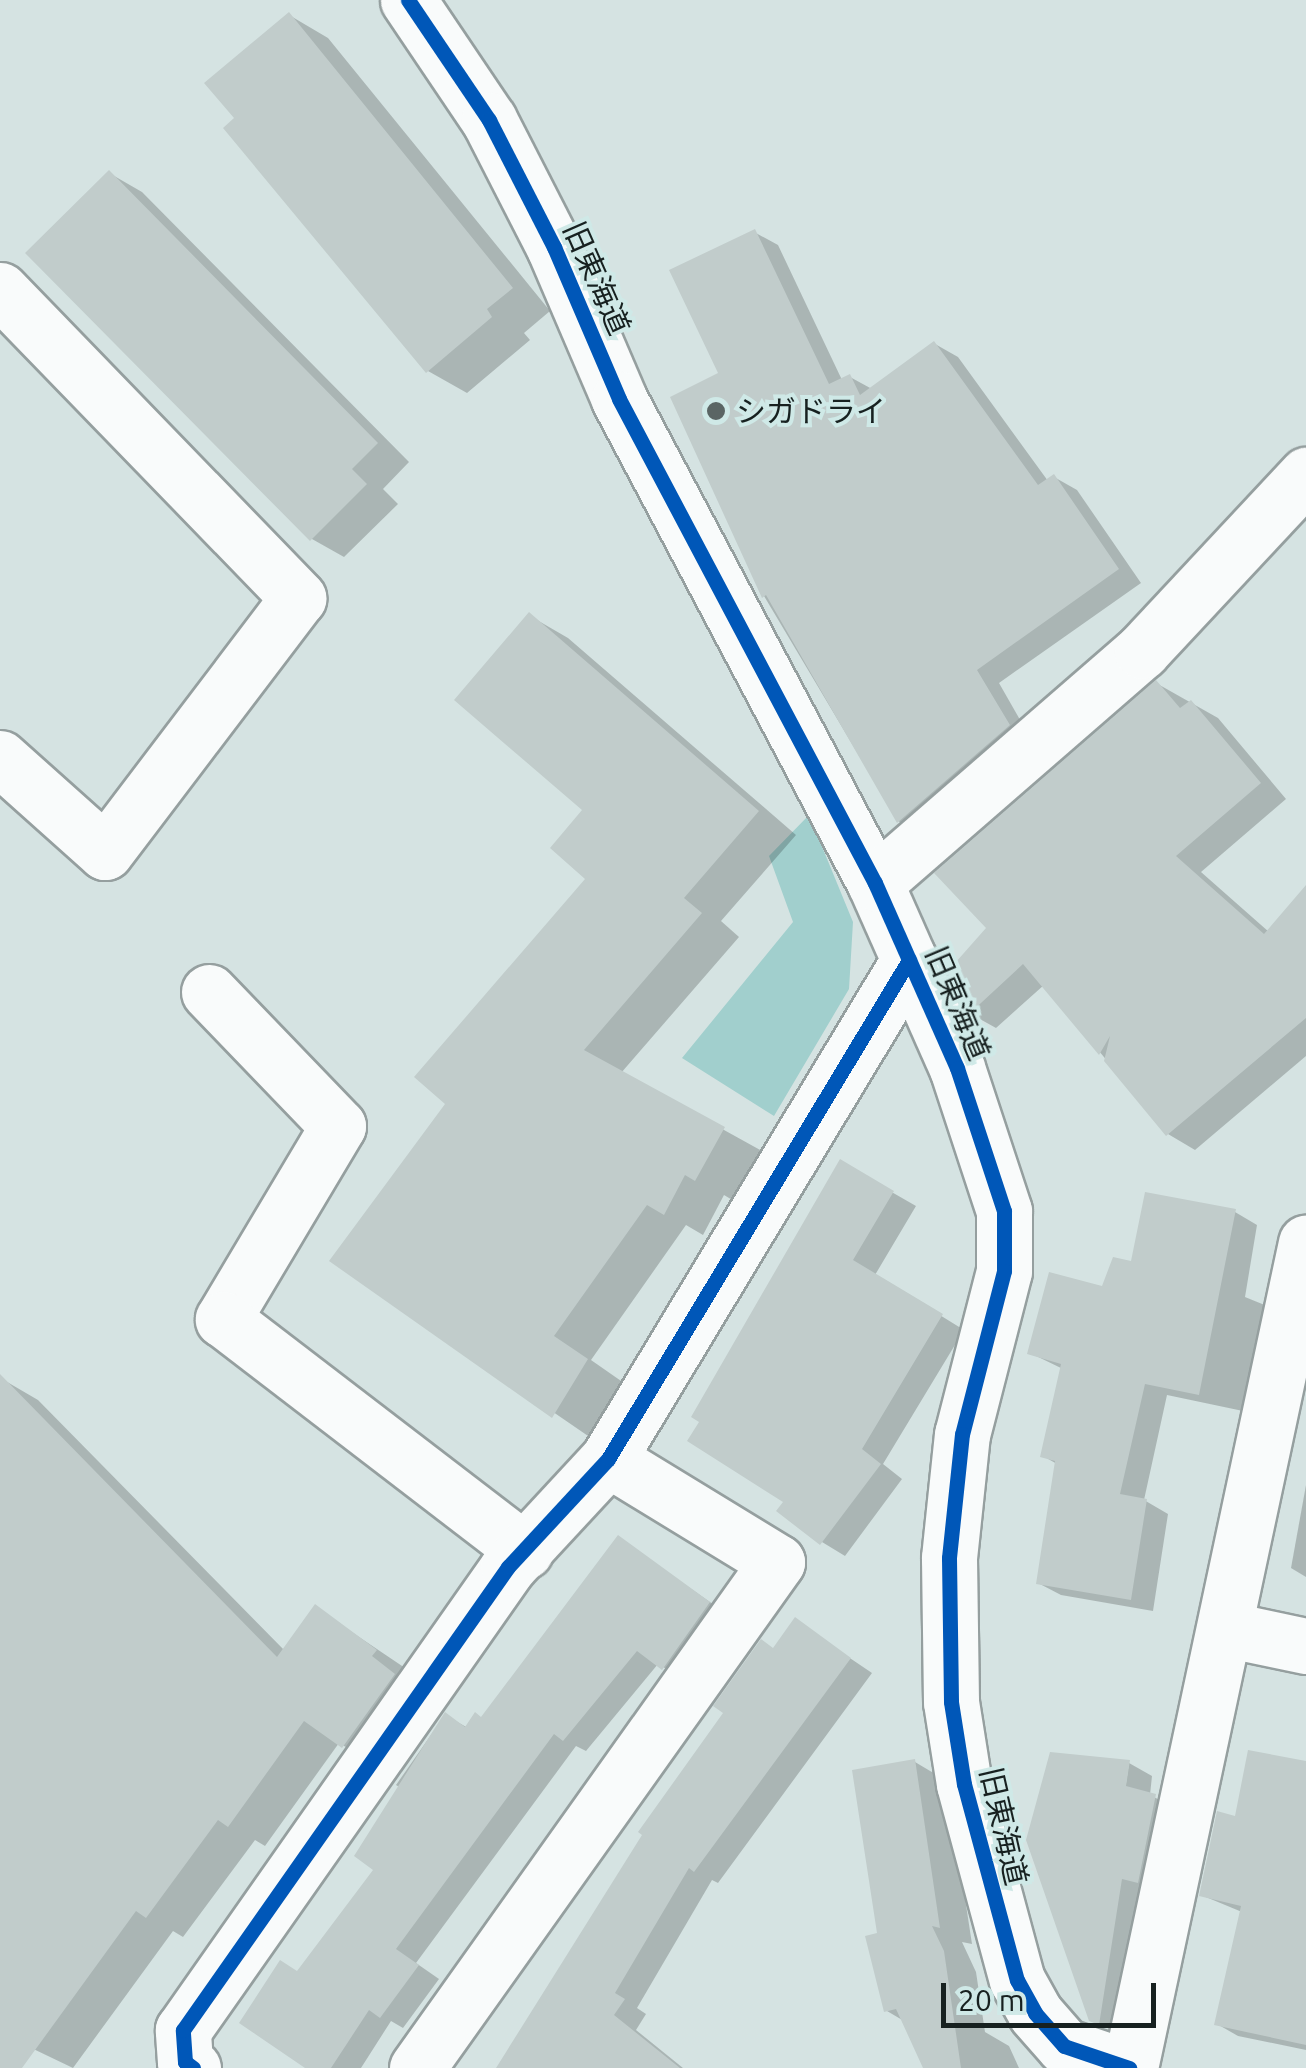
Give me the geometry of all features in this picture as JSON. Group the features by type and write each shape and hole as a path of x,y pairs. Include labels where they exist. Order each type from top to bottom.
{"street":[{"name":"旧東海道","path":"408,0 489,120 554,247 619,398 875,883 957,1068 1004,1211 1004,1271 962,1434 949,1558 951,1702 964,1784 1017,1980 1034,2013 1064,2046 1129,2068"},
{"path":"0,290 298,598 105,852 0,758"},
{"path":"875,883 1142,650 1306,475"},
{"path":"192,2068 185,2062 183,2030 525,1550 608,1460 910,960"},
{"path":"209,992 338,1126 223,1319 525,1550"},
{"path":"1129,2068 1306,1243"},
{"path":"416,2068 777,1562 608,1460"},
{"path":"1225,1629 1306,1646"}],"shaded area":[{"path":"809,815 853,922 849,989 774,1116 682,1058 793,922 769,856"}],"building":[{"path":"289,12 513,288 487,309 492,317 426,373 223,128 234,118 204,83"},
{"path":"109,170 378,443 352,469 367,484 310,541 25,253"},
{"path":"755,229 829,384 850,374 860,395 934,341 1038,485 1054,474 1119,569 977,670 1010,725 897,823 766,595 762,598 670,397 718,373 669,270"},
{"path":"529,612 759,811 684,898 702,913 584,1050 725,1127 695,1181 685,1175 664,1215 647,1205 554,1336 588,1359 552,1418 329,1261 445,1104 414,1077 585,879 550,848 582,810 454,700"},
{"path":"1156,680 1180,708 1191,700 1261,783 1176,856 1264,934 1306,885 1306,1018 1166,1136 1104,1061 1110,1036 1099,1055 1023,964 968,1015 948,971 986,928 934,873"},
{"path":"840,1159 894,1191 853,1260 943,1314 862,1449 881,1464 820,1545 776,1511 783,1502 687,1441 699,1422 691,1417"},
{"path":"1145,1192 1236,1209 1199,1395 1145,1384 1120,1494 1147,1499 1131,1600 1036,1584 1055,1461 1040,1457 1061,1364 1027,1354 1049,1272 1102,1286 1113,1257 1131,1261"},
{"path":"0,1374 277,1657 315,1604 377,1650 372,1656 395,1674 342,1748 304,1721 228,1827 218,1820 146,1918 136,1911 22,2068 0,2068"},
{"path":"618,1535 710,1602 662,1670 637,1651 563,1741 554,1734 396,1949 419,1965 380,2018 369,2010 331,2068 305,2068 239,2023 280,1960 297,1971 373,1870 354,1856 445,1712 465,1727 475,1712 481,1717"},
{"path":"795,1617 851,1658 694,1872 689,1868 615,1993 625,1999 614,2015 680,2068 496,2068 642,1835 638,1832 723,1713 713,1706 761,1639 773,1648"},
{"path":"1248,1750 1306,1761 1306,2045 1214,2025 1241,1906 1199,1896 1217,1811 1235,1816"},
{"path":"1050,1752 1130,1760 1126,1786 1156,1794 1138,1883 1122,1879 1099,2025 1089,2021 1026,1840"},
{"path":"915,1759 940,1928 932,1926 944,1951 961,2068 923,2068 896,2009 884,2012 865,1936 877,1933 852,1770"}],"cycle path":[{"path":"408,0 489,120 554,247 619,399 875,883 957,1068 1004,1211 1004,1271 962,1434 949,1558 951,1702 964,1784 1017,1980 1035,2013 1064,2046 1129,2068"},
{"path":"193,2068 185,2062 183,2030 508,1567 608,1459 909,960"}],"place":[{"name":"シガドライ","path":"716,411"}]}
